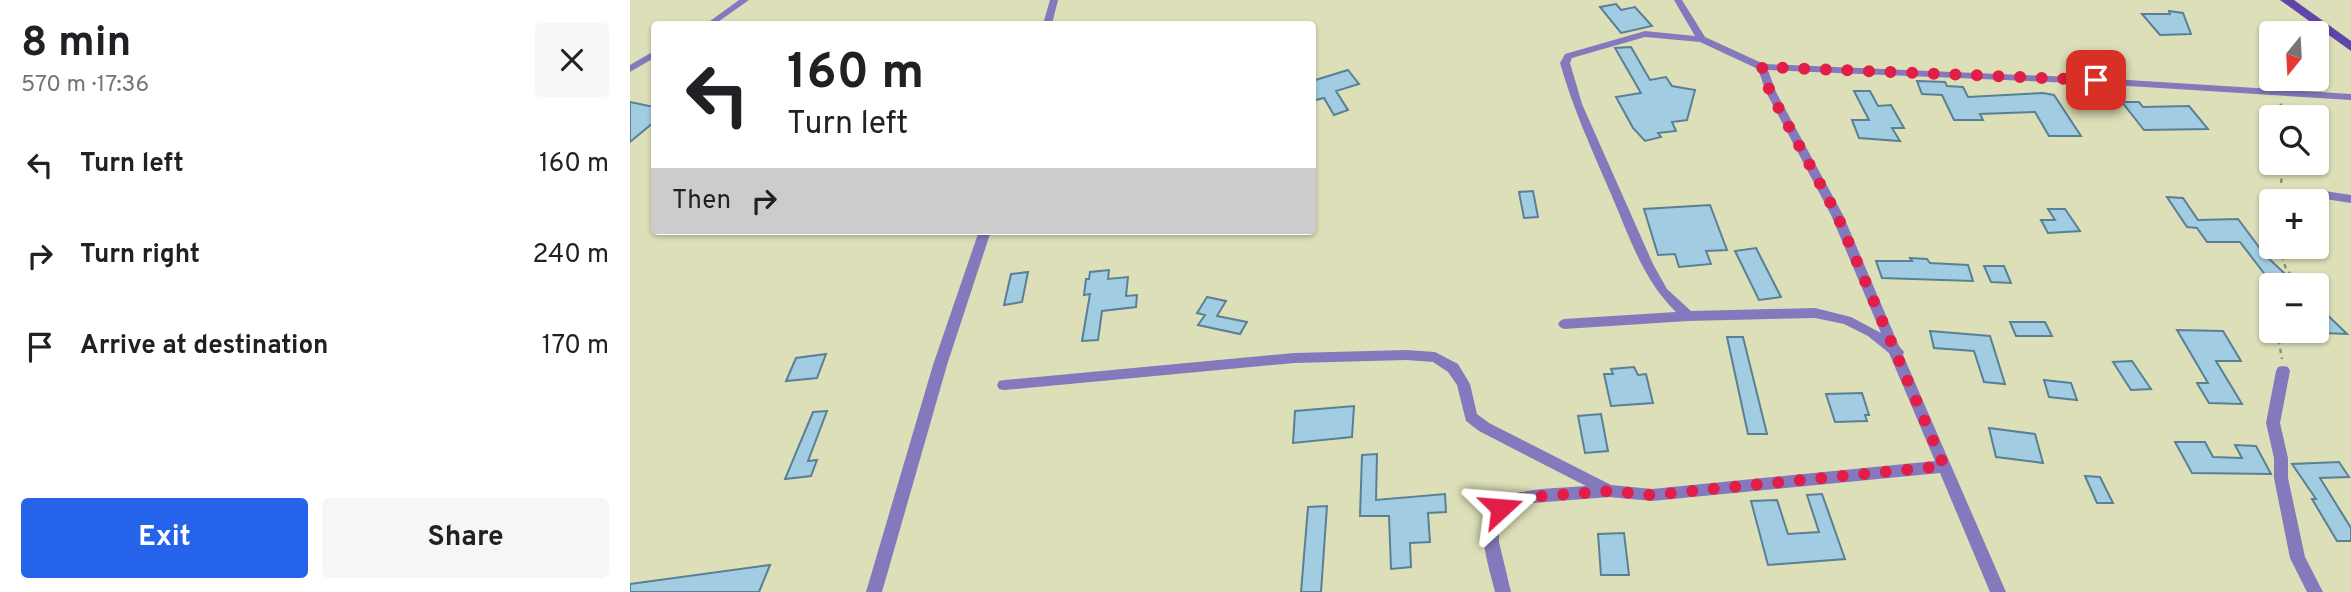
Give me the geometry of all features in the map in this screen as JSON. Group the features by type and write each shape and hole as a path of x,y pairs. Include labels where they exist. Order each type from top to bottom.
{"street":[{"path":"714,21 745,0"},
{"path":"1048,21 1054,0"},
{"path":"1678,0 1702,39"},
{"path":"2286,0 2351,47"},
{"path":"1688,316 1662,292 1647,264 1577,104 1565,63 1568,56 1645,34 1702,39 1762,67 2096,80 2351,97"},
{"path":"630,69 651,56"},
{"path":"1762,67 1770,92 1837,215 1898,352 1998,592"},
{"path":"2329,196 2351,198"},
{"path":"874,592 940,365 984,235"},
{"path":"1564,324 1688,316 1815,313 1847,320 1898,352"},
{"path":"1004,385 1294,358 1407,355 1435,357 1452,368 1462,384 1471,417 1484,427 1609,491"},
{"path":"2283,371 2273,423 2281,458 2281,478 2298,558 2315,592"},
{"path":"1503,592 1491,542 1492,518 1501,508 1520,498 1609,491 1652,495 1944,466"}],"path":[{"path":"2279,343 2283,371"}],"building":[{"path":"1616,4 1621,10 1635,7 1652,26 1621,33 1600,7"},
{"path":"2169,11 2183,13 2191,34 2160,35 2142,14 2170,14"},
{"path":"1631,47 1650,80 1666,77 1672,86 1695,90 1687,120 1672,122 1676,131 1658,133 1661,137 1645,141 1633,128 1616,97 1641,93 1615,48"},
{"path":"1348,70 1359,84 1336,91 1348,110 1334,115 1324,98 1316,100 1316,80"},
{"path":"1917,81 1945,82 1947,86 1963,87 1968,97 2043,93 2054,95 2081,136 2049,136 2035,112 1980,114 1983,120 1954,120 1942,95 1922,94"},
{"path":"1854,91 1870,91 1878,106 1891,105 1904,128 1892,128 1900,141 1859,138 1852,120 1869,120"},
{"path":"630,102 651,106 651,124 630,142"},
{"path":"2122,102 2139,102 2143,107 2189,106 2208,129 2144,130"},
{"path":"1533,191 1538,217 1524,218 1519,192"},
{"path":"2167,197 2183,198 2198,220 2238,219 2259,247 2259,259 2269,259 2284,273 2264,273 2240,242 2207,242 2197,228 2187,227"},
{"path":"1710,205 1727,250 1706,251 1711,264 1679,267 1675,254 1658,255 1644,209"},
{"path":"2048,209 2065,209 2080,231 2048,233 2041,220 2055,220"},
{"path":"1756,248 1781,297 1759,300 1735,251"},
{"path":"1910,258 1927,259 1930,263 1968,265 1973,281 1882,278 1876,261 1912,261"},
{"path":"1984,266 2004,266 2011,283 1991,282"},
{"path":"1109,270 1108,279 1128,277 1126,296 1137,295 1136,307 1102,311 1098,340 1082,341 1090,294 1084,295 1086,279 1089,279 1090,272"},
{"path":"1028,272 1022,302 1004,305 1011,274"},
{"path":"1207,297 1226,301 1217,316 1247,322 1240,334 1198,325 1205,315 1197,313"},
{"path":"2329,317 2347,334 2329,333"},
{"path":"2010,322 2045,322 2052,336 2016,336"},
{"path":"2177,330 2223,331 2241,361 2216,361 2242,404 2209,403 2197,383 2208,383"},
{"path":"1930,331 1990,336 2005,384 1984,382 1974,351 1934,348"},
{"path":"1727,337 1743,337 1767,434 1748,434"},
{"path":"826,354 817,378 786,381 796,358"},
{"path":"2132,361 2151,389 2131,390 2113,362"},
{"path":"1634,367 1638,375 1646,374 1653,403 1611,406 1604,374 1613,374 1611,369"},
{"path":"2044,380 2071,383 2077,400 2049,397"},
{"path":"1862,393 1869,415 1865,415 1867,421 1835,422 1826,394"},
{"path":"1354,406 1352,437 1293,443 1295,411"},
{"path":"827,411 808,461 817,460 811,476 785,479 813,412"},
{"path":"1601,414 1608,451 1585,453 1578,416"},
{"path":"1989,428 2035,434 2043,463 1996,457"},
{"path":"2175,442 2205,442 2213,457 2242,458 2235,445 2256,446 2271,474 2192,473"},
{"path":"1377,454 1376,500 1445,494 1446,512 1428,513 1430,542 1410,543 1411,567 1391,569 1389,516 1360,516 1362,455"},
{"path":"2339,462 2349,477 2320,478 2351,528 2351,541 2337,541 2312,499 2316,499 2292,464"},
{"path":"2085,476 2100,477 2113,503 2097,503"},
{"path":"1822,494 1845,559 1768,565 1751,501 1777,500 1788,534 1819,532 1807,495"},
{"path":"1327,506 1321,592 1301,592 1308,507"},
{"path":"1624,533 1629,575 1601,575 1598,534"},
{"path":"770,565 759,592 630,592 630,584"}],"route":[{"path":"1501,508 1520,498 1609,491 1652,495 1944,466 1898,352 1837,215 1770,92 1762,67 2096,80"}]}
